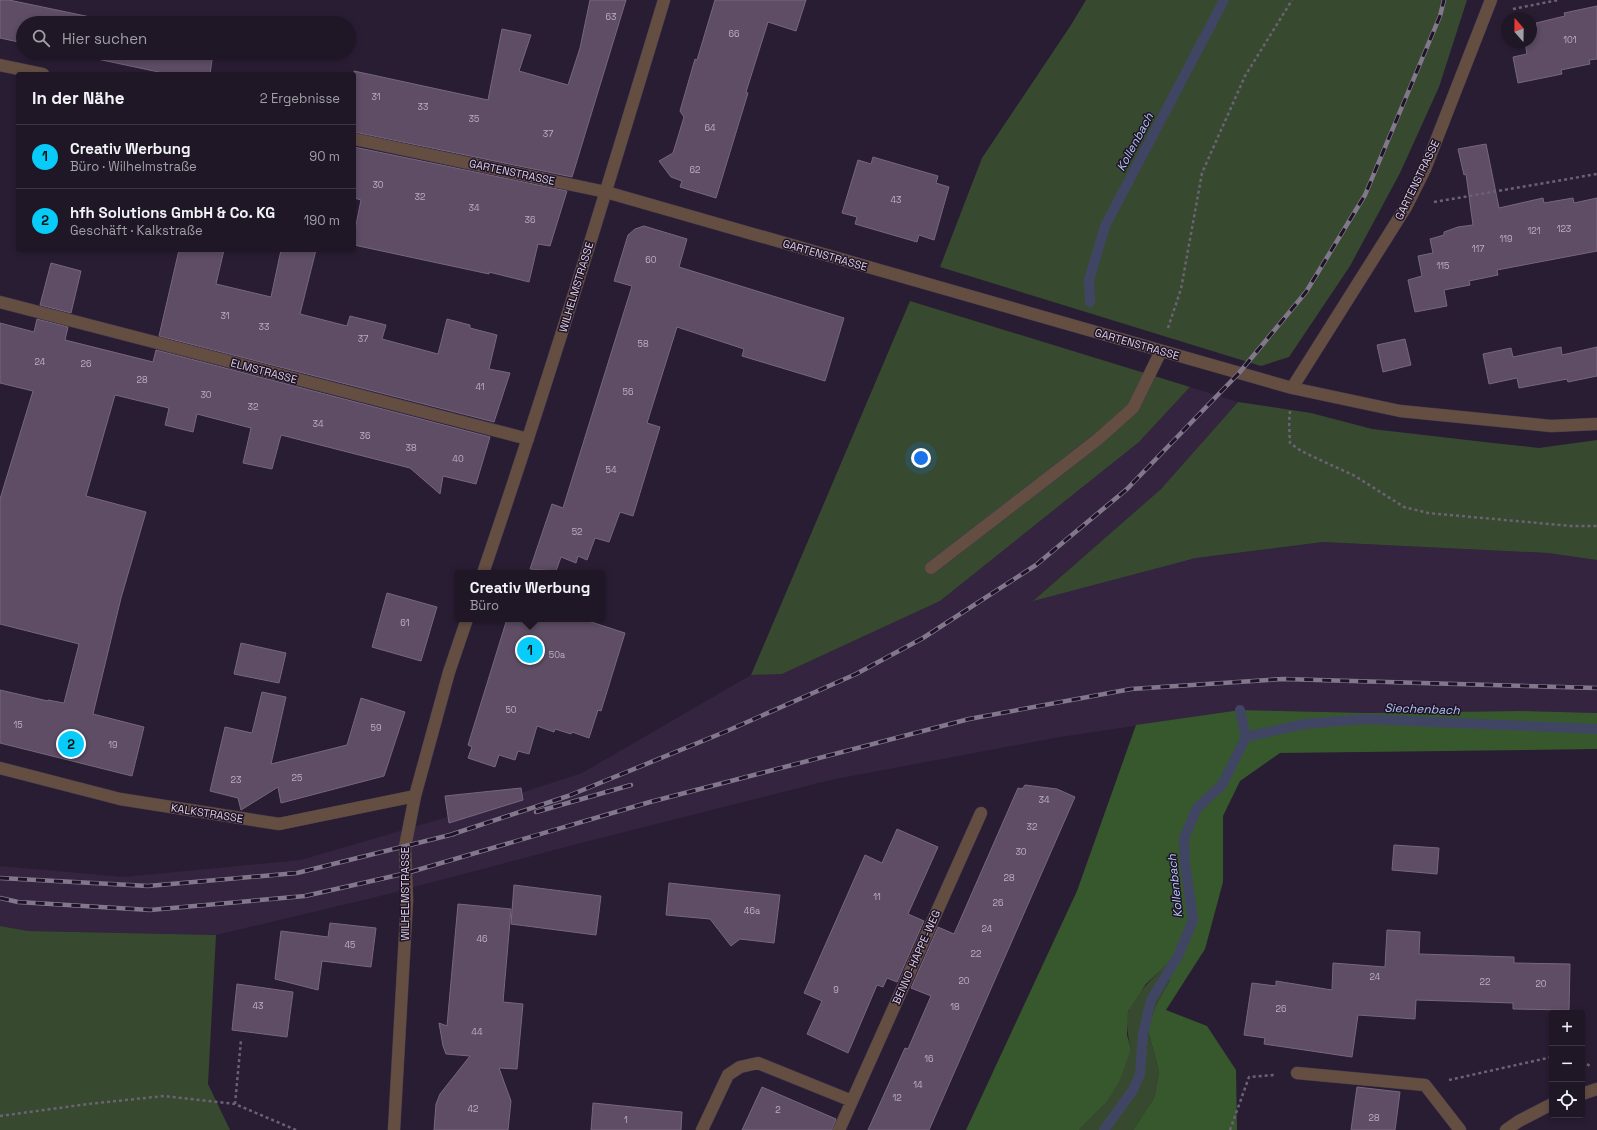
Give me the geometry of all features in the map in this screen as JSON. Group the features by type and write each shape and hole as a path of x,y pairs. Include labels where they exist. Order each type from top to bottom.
{"street":[{"name":"WILHELMSTRASSE","path":"483,570 528,439 606,192 664,0"},
{"name":"GARTENSTRASSE","path":"1292,388 1406,207 1425,169 1491,0"},
{"path":"0,65 33,72"},
{"name":"GARTENSTRASSE","path":"356,139 606,192 1292,388 1400,411 1552,426 1597,424"},
{"name":"ELMSTRASSE","path":"0,302 528,439"},
{"path":"931,568 1097,440 1133,408 1161,351"},
{"name":"WILHELMSTRASSE","path":"394,1130 407,900 405,847 415,796 448,672 466,622"},
{"name":"KALKSTRASSE","path":"0,768 120,799 279,824 415,796"},
{"name":"BENNO-HAPPE-WEG","path":"839,1130 981,813"},
{"path":"702,1130 728,1074 740,1067 758,1064 852,1101"},
{"path":"1297,1073 1425,1086 1460,1130"},
{"path":"1585,1093 1597,1090"},
{"path":"1506,1130 1519,1121 1549,1106"}],"path":[{"path":"1161,351 1181,289 1202,174 1245,76 1292,0"},
{"path":"1485,15 1558,0"},
{"path":"1406,207 1597,174"},
{"path":"1292,388 1288,422 1290,443 1301,451 1355,476 1404,507 1428,513 1571,526 1597,526"},
{"path":"235,1104 241,1040"},
{"path":"1425,1086 1549,1058"},
{"path":"1230,1130 1249,1077"},
{"path":"0,1116 88,1104 164,1096 235,1104 296,1130"}],"shaded area":[{"path":"1190,387 1238,402 1161,489 1034,600 1196,558 1323,542 1548,553 1597,560 1597,713 1520,711 1368,713 1240,710 1054,738 830,780 376,897 216,935 28,931 0,926 0,866 124,877 301,860 451,816 582,773 751,675 782,674 940,601 1139,442"}],"green space":[{"path":"1086,0 1467,0 1439,87 1400,173 1350,266 1289,357 1261,366 940,267 982,158 1071,25"},
{"path":"910,301 1190,387 1139,442 940,601 782,674 751,675"},
{"path":"1238,402 1311,413 1372,429 1539,448 1597,440 1597,560 1548,553 1323,542 1196,558 1033,601 1161,489"},
{"path":"1240,710 1368,713 1520,711 1597,713 1597,749 1280,753 1240,781 1223,816 1223,882 1205,949 1166,1010 1207,1026 1236,1070 1237,1130 1133,1130 1154,1098 1159,1072 1148,1030 1155,1007 1170,980 1168,963 1146,984 1128,1011 1127,1035 1131,1049 1120,1080 1106,1103 1079,1130 966,1130 1077,891 1136,725"},
{"path":"0,926 28,931 216,935 208,1084 230,1130 0,1130"},
{"path":"1168,962 1170,980 1155,1007 1148,1030 1159,1072 1154,1098 1133,1130 1079,1130 1106,1103 1131,1049 1127,1026 1127,1017 1130,1007 1139,994"}],"building":[{"path":"0,0 9,0 86,16 16,16 16,41 0,38"},
{"path":"590,0 626,0 572,177 356,132 356,72 354,71 488,100 502,29 531,35 519,71 568,85 580,48"},
{"path":"715,0 806,0 796,31 768,22 746,92 748,93 716,198 680,187 682,181 671,177 659,161 673,153 684,117 680,111 695,59 697,60"},
{"path":"1597,6 1597,59 1589,60 1590,64 1561,70 1562,74 1518,83 1513,57 1527,54 1526,48 1537,48 1537,23 1565,16 1564,13"},
{"path":"102,60 212,60 210,72 159,72"},
{"path":"1486,144 1499,208 1543,198 1544,203 1573,198 1574,203 1597,198 1597,251 1497,270 1498,275 1469,281 1470,285 1444,290 1447,306 1415,312 1408,280 1422,276 1418,256 1433,253 1430,239 1444,235 1444,232 1458,227 1473,225 1466,174 1464,175 1458,149"},
{"path":"356,147 567,191 550,246 538,244 529,282 489,272 489,274 356,245 356,225 361,200 356,199"},
{"path":"873,157 938,176 936,183 949,187 934,240 919,235 917,242 855,224 857,217 842,213 858,160 871,164"},
{"path":"644,226 687,239 679,267 844,318 825,381 742,356 744,349 677,327 647,423 660,427 633,516 620,512 609,542 595,538 587,560 578,556 576,563 561,557 556,570 530,569 552,504 563,508 632,286 614,281 628,235 635,229"},
{"path":"179,252 224,252 216,284 271,297 281,252 316,252 300,314 347,326 350,316 386,325 382,339 438,354 447,319 470,325 470,328 497,335 489,369 510,373 494,422 159,336"},
{"path":"51,263 81,271 71,313 40,305"},
{"path":"37,319 68,327 65,340 153,362 156,350 490,437 476,484 443,476 440,494 410,468 281,435 272,469 243,463 251,428 197,414 193,432 165,425 169,408 115,395 86,496 146,512 121,598 93,714 144,727 132,776 0,743 0,690 48,701 64,703 79,644 0,624 0,499 33,391 0,383 0,323 34,332"},
{"path":"1405,339 1411,365 1383,372 1377,345"},
{"path":"1561,347 1562,355 1597,347 1597,376 1568,382 1567,379 1519,388 1517,378 1489,384 1483,354 1511,348 1513,357"},
{"path":"387,593 437,607 421,661 372,647"},
{"path":"506,622 591,622 625,633 601,711 598,710 589,738 572,732 571,734 555,729 554,732 537,726 529,754 518,751 515,760 499,755 495,767 468,758 472,747 468,745"},
{"path":"241,643 286,653 279,683 234,674"},
{"path":"262,692 286,697 271,764 347,745 361,698 405,712 384,776 281,803 278,787 241,810 238,798 210,791 225,727 252,733"},
{"path":"1025,785 1057,789 1075,797 929,1130 868,1130 905,1048 908,1049 931,996 911,988 938,927 954,934 1018,788 1022,789"},
{"path":"521,788 523,800 449,823 445,796"},
{"path":"897,829 938,847 908,914 924,921 897,982 887,978 883,987 877,985 848,1053 807,1034 822,1001 804,993 865,855 882,863"},
{"path":"1394,845 1439,848 1437,874 1392,870"},
{"path":"669,883 780,895 774,943 740,939 731,946 710,919 666,915"},
{"path":"514,885 601,896 596,935 511,924"},
{"path":"458,904 511,909 503,1002 523,1004 517,1069 499,1068 511,1101 508,1130 434,1130 436,1104 440,1094 470,1056 446,1054 439,1023 447,1026"},
{"path":"330,923 376,928 371,967 322,961 318,990 275,979 281,931 328,937"},
{"path":"1387,930 1420,932 1419,954 1514,957 1514,963 1570,964 1569,1010 1513,1009 1513,1003 1416,1000 1415,1019 1358,1015 1352,1057 1264,1044 1265,1038 1244,1035 1252,983 1276,986 1276,981 1332,990 1333,963 1385,967"},
{"path":"237,984 293,992 287,1037 232,1030"},
{"path":"762,1087 836,1119 832,1130 742,1130"},
{"path":"1357,1087 1400,1092 1395,1130 1351,1130"},
{"path":"593,1103 682,1112 681,1130 591,1130"}],"waterway":[{"name":"Kollenbach","path":"1090,302 1089,280 1105,226 1224,0"},
{"name":"Kollenbach","path":"1104,1130 1133,1090 1140,1074 1143,1034 1151,1000 1178,956 1193,920 1185,864 1184,838 1197,808 1222,785 1246,737 1240,710"},
{"name":"Siechenbach","path":"1246,737 1304,724 1365,719 1597,729"}],"railway":[{"path":"450,835 568,796 727,731 856,674 923,638 1036,565 1127,489 1239,373 1306,292 1365,195 1440,16 1444,0"},
{"path":"0,898 18,902 150,910 305,896 407,873 650,802 969,719 1131,689 1283,679 1597,688"},
{"path":"536,812 631,785"},
{"path":"0,878 148,886 297,873 454,834"}],"place":[{"name":"Creativ Werbung","path":"530,650"},
{"name":"hfh Solutions GmbH & Co. KG","path":"71,744"}]}
